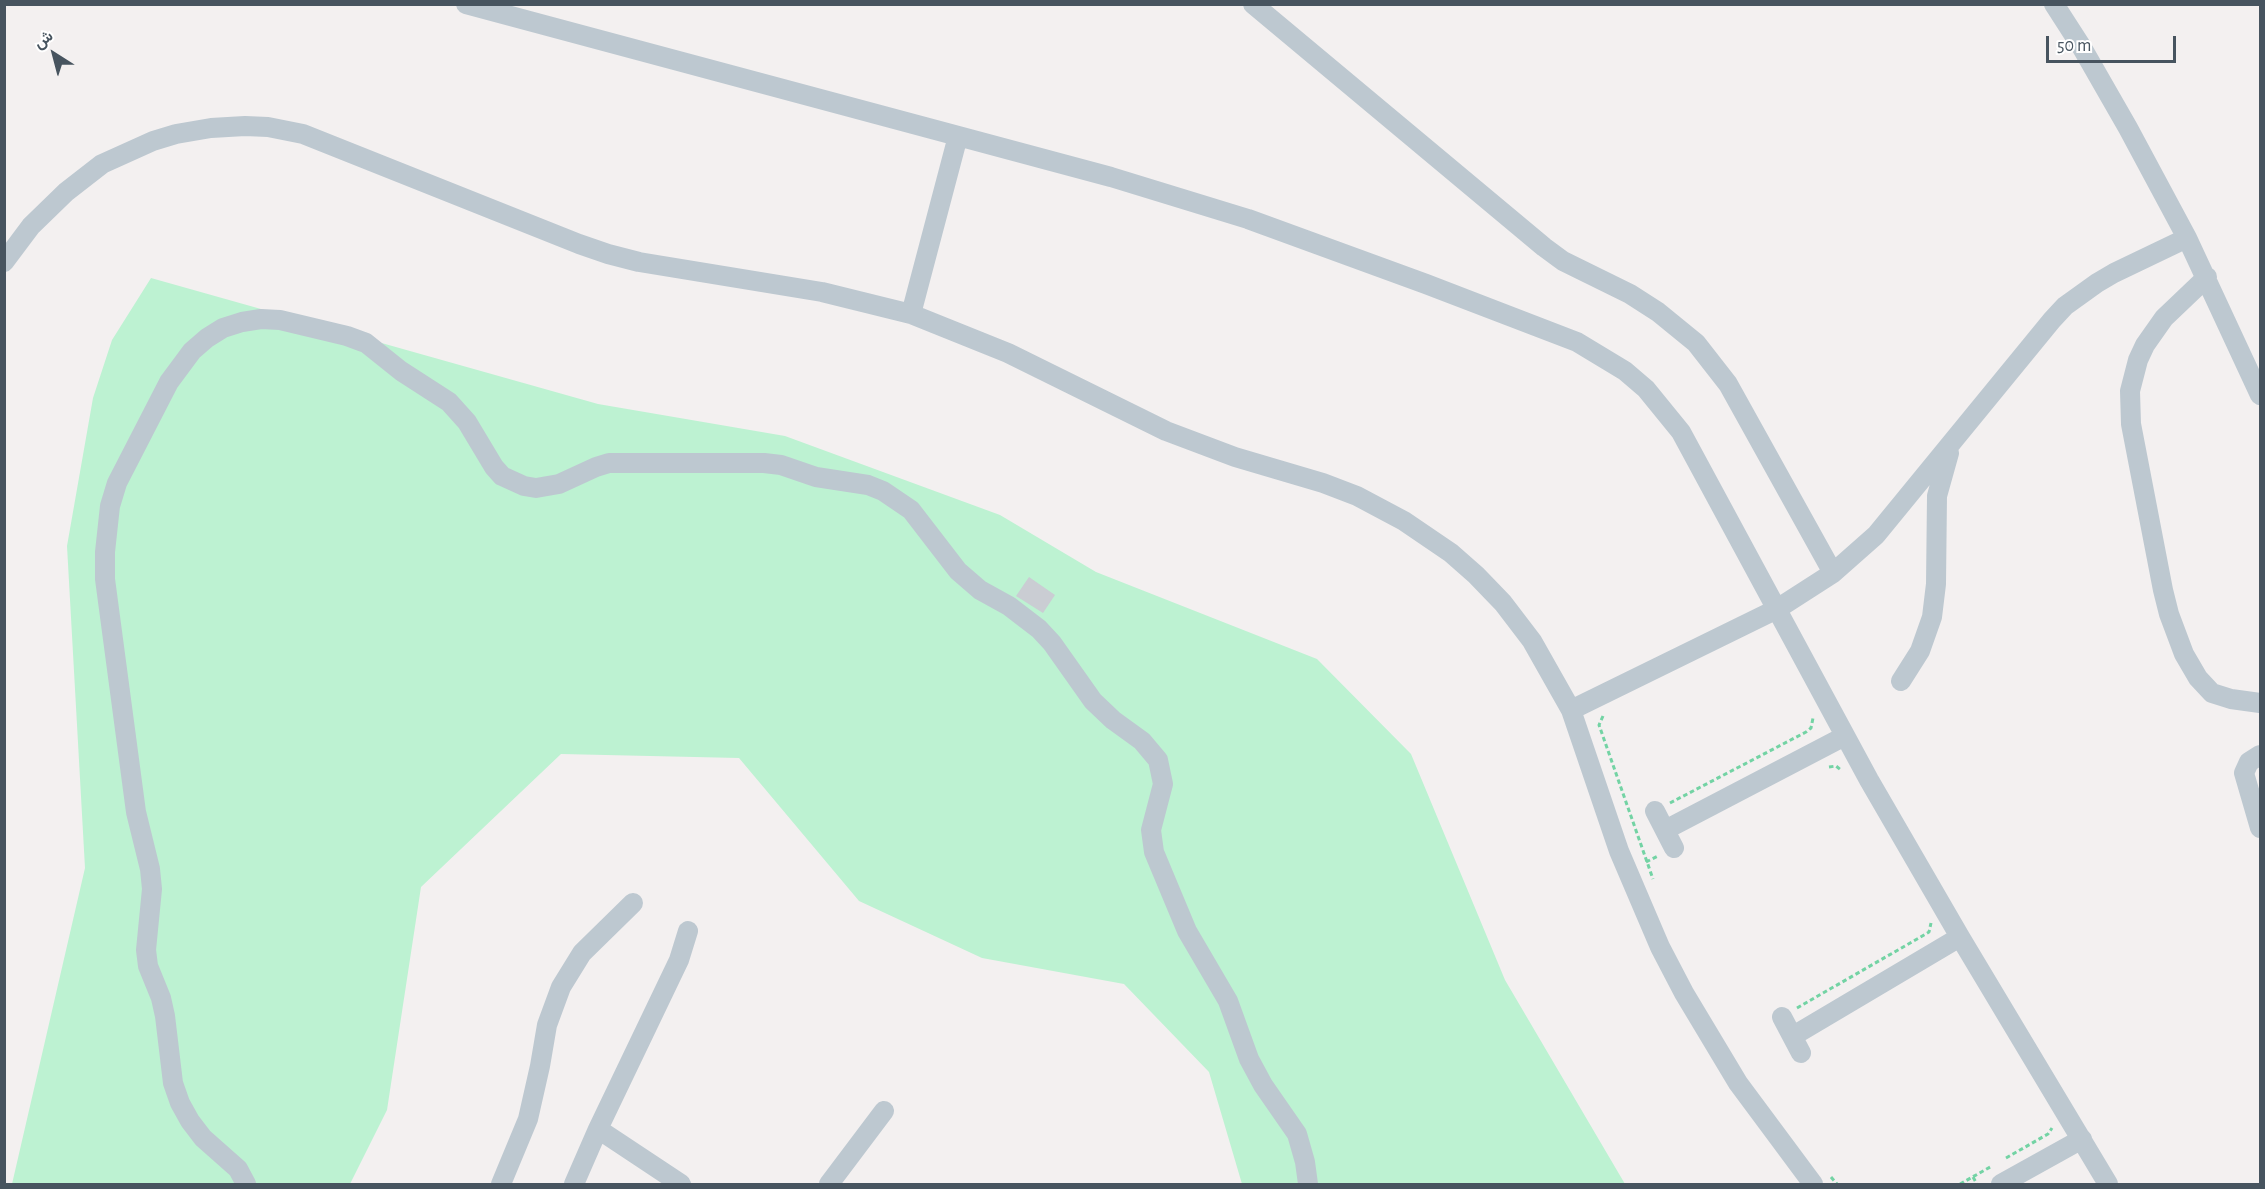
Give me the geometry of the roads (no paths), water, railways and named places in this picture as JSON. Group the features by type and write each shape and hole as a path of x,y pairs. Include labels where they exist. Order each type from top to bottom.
{"street":[{"path":"466,4 1111,177 1248,219 1577,342 1602,355 1646,389 1681,432 1845,736 1960,937 2108,1185"},
{"path":"1253,4 1544,247 1563,261 1630,294 1658,312 1696,343 1728,384 1833,573"},
{"path":"2054,4 2128,128 2187,238 2260,395"},
{"path":"4,262 31,226 66,192 102,164 153,141 176,134 234,127 268,127 314,138 537,228 608,254 639,262 822,292 911,314 1008,353 1166,431 1235,457 1323,483 1357,496 1404,521 1451,553 1503,603 1532,641 1571,710 1619,851 1660,947 1738,1083 1820,1178"},
{"path":"911,314 958,136"},
{"path":"1571,710 1777,609 1833,573 1876,535 2065,306 2114,273 2187,238"},
{"path":"2207,277 2164,318 2145,345 2138,360 2130,391 2131,424 2163,590 2184,654 2198,678 2212,693 2231,699 2260,703"},
{"path":"246,1185 238,1169 203,1138 190,1121 173,1083 165,1016 147,958 152,889 150,869 135,801 105,579 105,552 110,506 117,483 175,374 192,351 207,338 223,328 242,322 261,320 280,320 347,336 366,343 449,402 467,422 494,467 502,476 524,486 536,488 559,484 596,466 609,463 764,463 781,465 816,477 868,485 884,491 911,510 958,571 974,585 1009,606 1039,629 1052,643 1093,701 1113,720 1142,741 1158,760 1163,784 1151,830 1154,852 1187,931 1228,1001 1249,1059 1263,1085 1297,1134 1305,1162 1308,1185"},
{"path":"1901,681 1920,651 1932,617 1936,584 1937,496 1948,460 1948,447"},
{"path":"1665,830 1845,736"},
{"path":"2260,755 2249,762 2244,773 2260,828"},
{"path":"1656,811 1674,848"},
{"path":"501,1185 528,1119 547,1024 561,987 582,953 633,903"},
{"path":"574,1185 598,1129 679,960 688,931"},
{"path":"1782,1017 1797,1045 1960,937"},
{"path":"829,1185 884,1111"},
{"path":"598,1129 681,1185"},
{"path":"2001,1185 2082,1139"}]}
